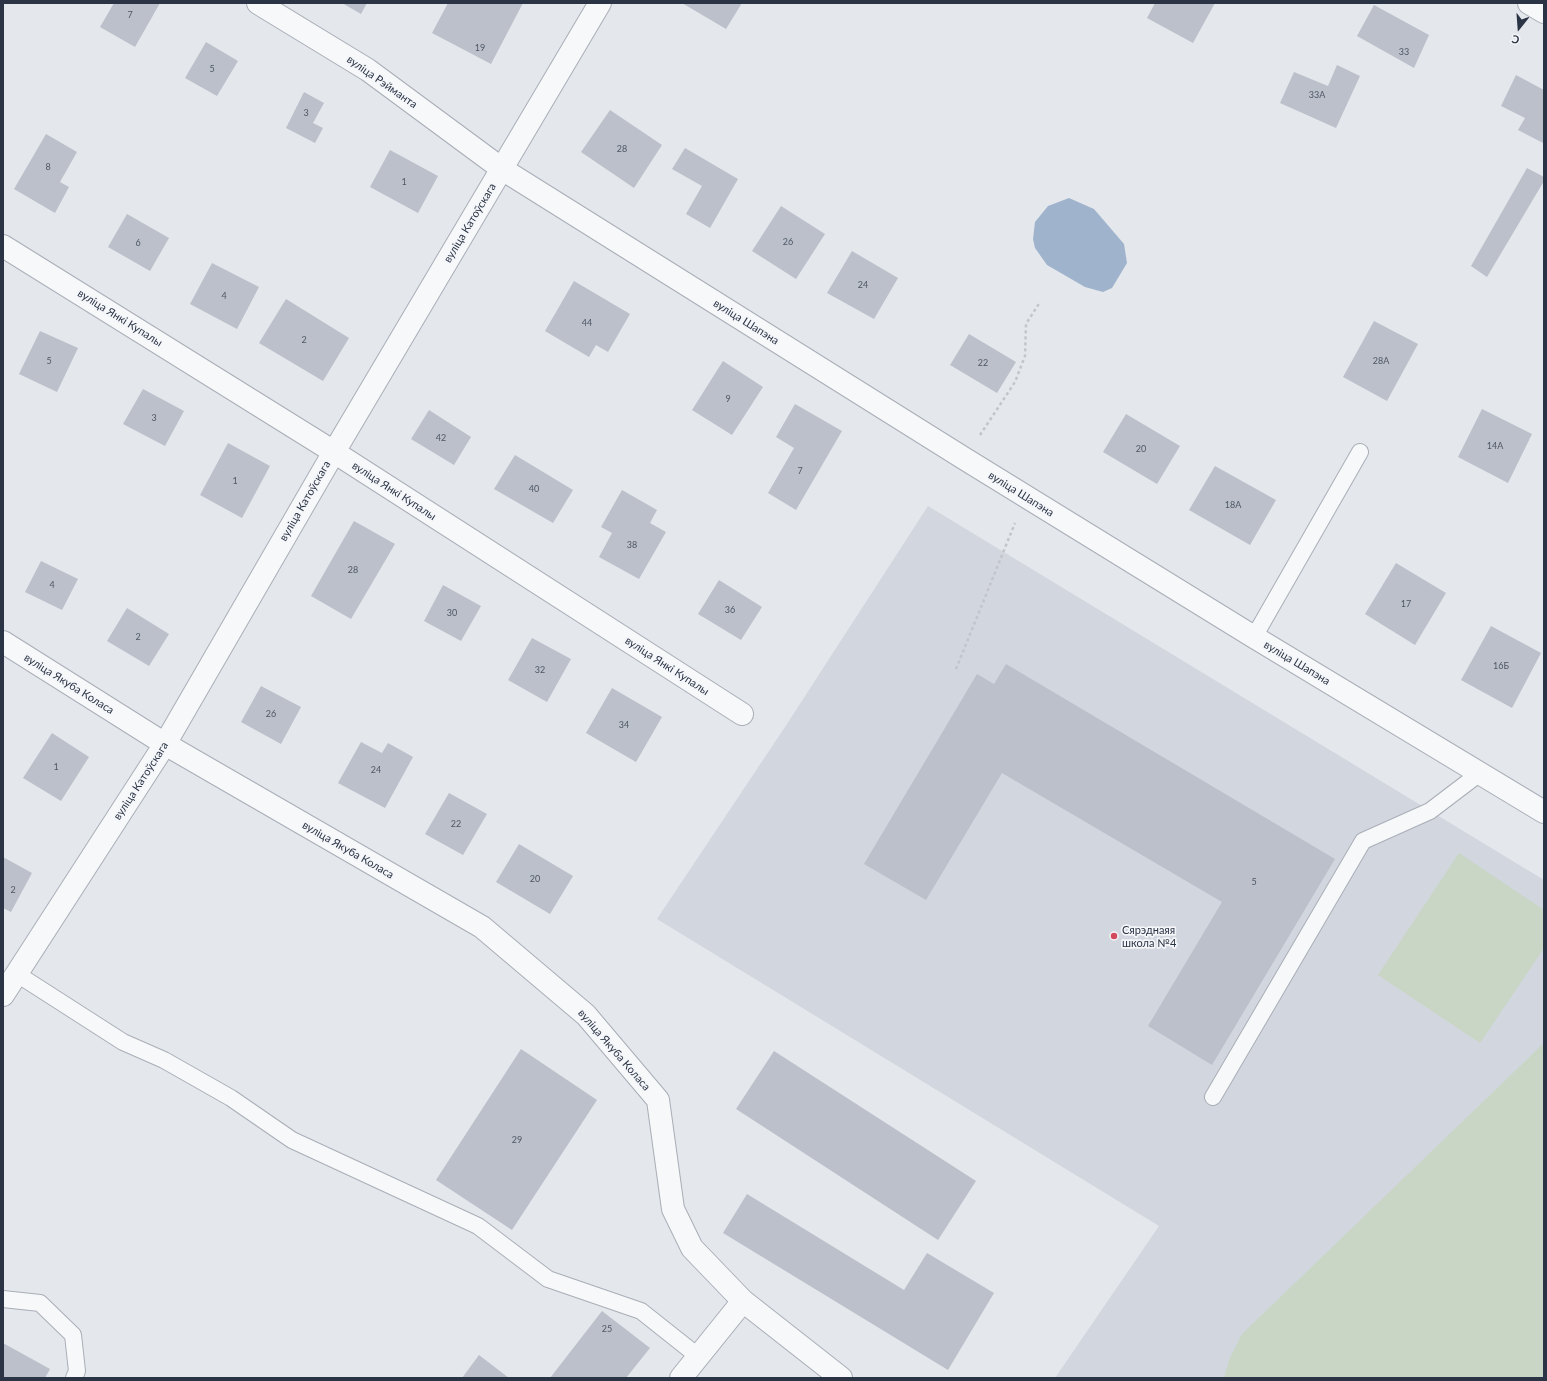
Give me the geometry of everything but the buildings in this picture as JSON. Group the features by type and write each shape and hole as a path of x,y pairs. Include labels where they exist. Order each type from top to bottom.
{"street":[{"name":"вуліца Рэйманта","path":"258,3 368,70 502,169"},
{"name":"вуліца Катоўскага","path":"3,995 165,744 334,452 600,3"},
{"path":"1529,3 1544,12"},
{"name":"вуліца Шапэна","path":"502,169 965,459 1254,637 1544,812"},
{"name":"вуліца Янкі Купалы","path":"3,246 334,452 742,714"},
{"name":"вуліца Якуба Коласа","path":"3,642 165,744 482,927 586,1015 658,1100 673,1209 692,1248 743,1301"},
{"path":"682,1378 743,1301 841,1378"}],"lane":[{"path":"1254,637 1360,452"},
{"path":"1213,1097 1363,841 1430,811 1480,773"},
{"path":"17,974 122,1042 164,1060 231,1098 292,1140 478,1226 548,1280 641,1311 699,1357"},
{"path":"3,1299 40,1303 73,1335 77,1372 74,1378"}],"path":[{"path":"965,459 1015,382 1025,356 1026,324 1040,302"},
{"path":"956,668 1020,512 1029,498"}],"shaded area":[{"name":"Сярэднаяя школа №4","path":"928,506 1544,880 1544,1378 1055,1378 1159,1226 657,919 785,727"}],"green space":[{"path":"1459,853 1544,910 1544,948 1480,1043 1378,975"},
{"path":"1544,1043 1544,1378 1224,1378 1229,1360 1242,1334"}],"water":[{"path":"1069,198 1094,209 1124,244 1127,263 1112,288 1103,292 1085,287 1047,265 1035,248 1033,239 1035,222 1048,206"}],"place":[{"name":"Сярэднаяя школа №4","path":"1114,936"}]}
